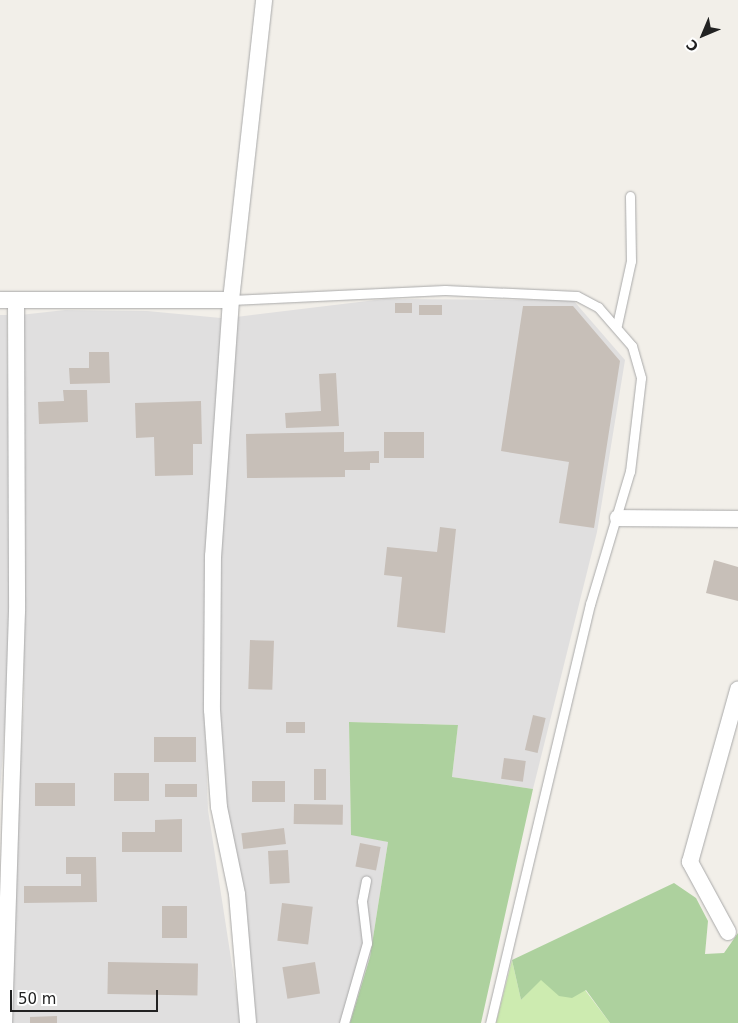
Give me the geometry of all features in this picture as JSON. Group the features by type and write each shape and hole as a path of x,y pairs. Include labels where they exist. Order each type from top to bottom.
{"street":[{"path":"248,1023 238,894 219,807 212,710 213,556 231,300 264,0"},
{"path":"4,1023 17,611 8,300 231,300"},
{"path":"618,518 738,519"},
{"path":"728,932 690,862 738,690"}],"lane":[{"path":"617,325 631,261 630,196"},
{"path":"231,300 445,290 577,296 598,307 617,325 632,346 641,378 630,471 618,518 590,604 490,1023"},
{"path":"344,1023 367,944 362,902 366,880"}],"shaded area":[{"path":"384,299 573,300 625,360 597,532 533,789 452,777 458,725 349,722 351,834 388,842 370,957 350,1023 254,1023 219,803 221,552 236,317"},
{"path":"65,310 147,311 221,318 205,722 208,810 241,1023 6,1023 24,699 20,315"},
{"path":"0,315 7,315 11,640 0,793"}],"green space":[{"path":"349,722 458,725 452,777 533,789 481,1023 350,1023 370,957 388,842 351,835"},
{"path":"674,883 696,898 708,921 705,954 724,953 738,933 738,1023 610,1023 586,990 572,998 559,996 541,980 521,1000 512,960"},
{"path":"512,960 521,1000 541,979 585,990 610,1023 496,1023"}],"building":[{"path":"395,303 412,303 412,313 395,313"},
{"path":"419,305 442,305 442,315 419,315"},
{"path":"523,306 573,306 620,361 594,528 559,523 569,462 501,451"},
{"path":"89,352 109,352 110,383 70,384 69,368 89,368"},
{"path":"336,373 339,426 286,428 285,413 321,411 319,374"},
{"path":"63,390 87,390 88,422 39,424 38,402 64,401"},
{"path":"201,401 202,444 193,444 193,475 155,476 154,437 136,438 135,403"},
{"path":"344,432 344,452 379,451 379,463 370,463 370,470 345,470 345,477 247,478 246,434"},
{"path":"384,432 424,432 424,458 384,458"},
{"path":"440,527 456,529 445,633 397,627 402,577 384,575 387,547 437,552"},
{"path":"714,560 738,567 738,601 706,593"},
{"path":"250,640 274,641 272,690 248,689"},
{"path":"533,715 546,718 538,753 525,750"},
{"path":"286,722 305,722 305,733 286,733"},
{"path":"154,737 196,737 196,762 154,762"},
{"path":"504,758 526,761 523,782 501,779"},
{"path":"314,769 326,769 326,800 314,800"},
{"path":"114,773 149,773 149,801 114,801"},
{"path":"252,781 285,781 285,802 252,802"},
{"path":"35,783 75,783 75,806 35,806"},
{"path":"165,784 197,784 197,797 165,797"},
{"path":"294,804 343,805 343,825 294,824"},
{"path":"182,819 182,852 122,852 122,832 155,832 155,820"},
{"path":"284,828 286,844 243,849 241,833"},
{"path":"360,843 381,847 376,871 355,867"},
{"path":"288,850 290,883 270,884 268,851"},
{"path":"66,857 96,857 97,902 24,903 24,886 81,886 81,874 66,874"},
{"path":"282,903 313,907 308,944 277,941"},
{"path":"162,906 187,906 187,938 162,938"},
{"path":"108,962 198,964 197,996 107,994"},
{"path":"315,962 320,994 287,999 282,967"},
{"path":"57,1016 57,1023 30,1023 30,1017"}]}
